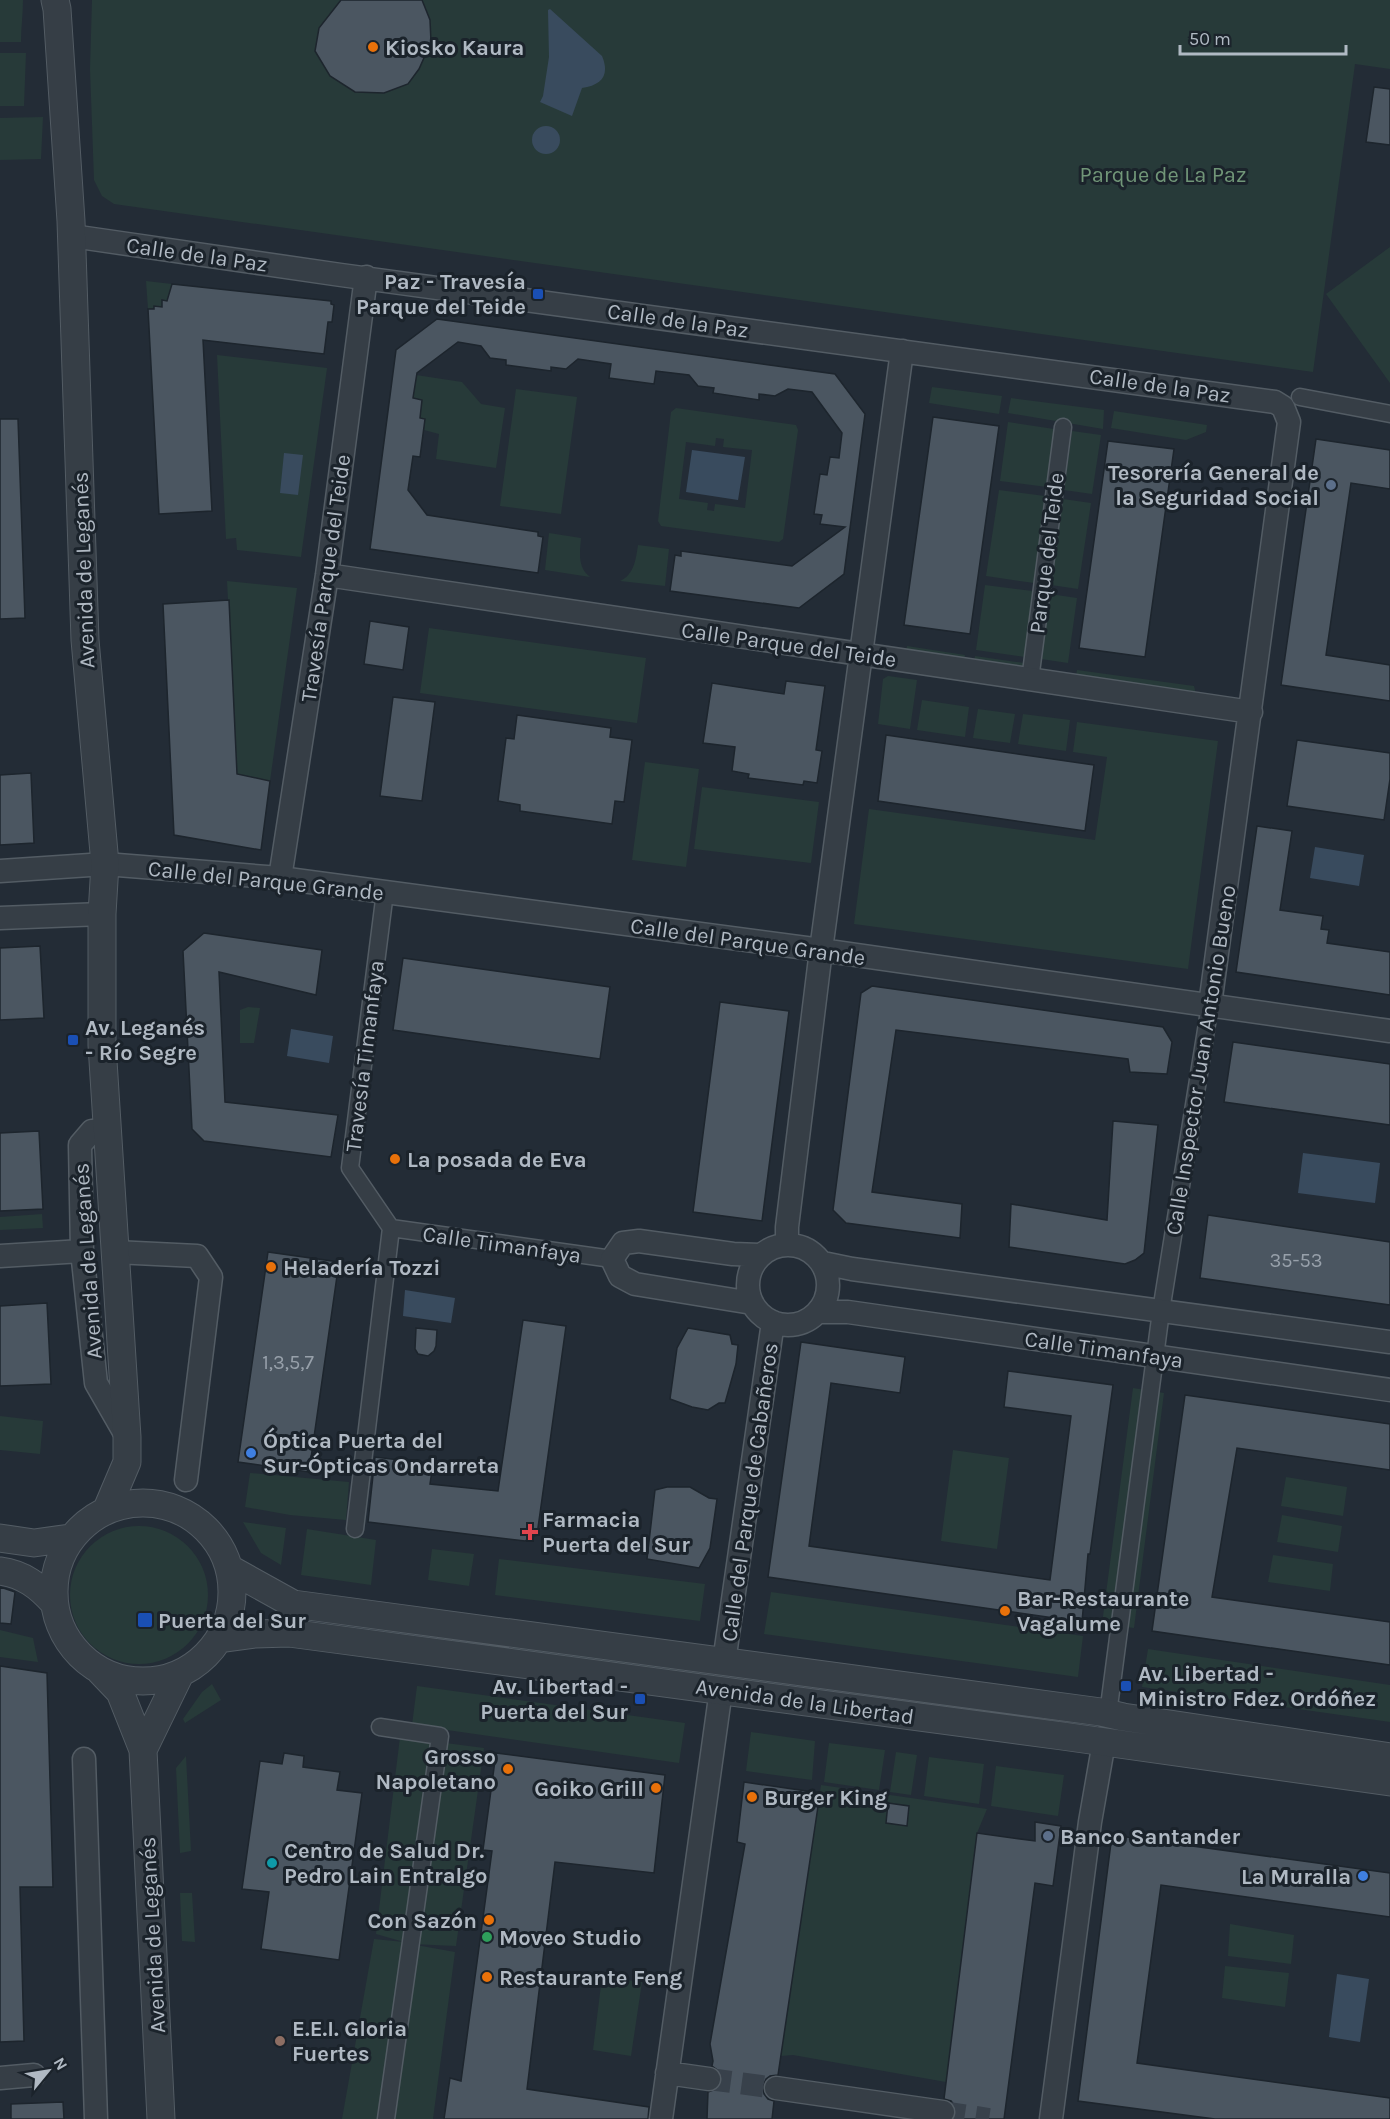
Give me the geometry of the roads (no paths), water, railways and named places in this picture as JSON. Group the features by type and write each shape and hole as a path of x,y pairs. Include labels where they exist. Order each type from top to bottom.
{"street":[{"name":"Avenida de Leganés","path":"57,3 72,236 85,640 105,864 102,914 102,1045 127,1450 107,1509"},
{"name":"Calle de la Paz","path":"72,236 1275,402 1390,414"},
{"name":"Travesía Parque del Teide","path":"280,878 327,575 366,277"},
{"path":"788,1244 787,1227 821,950 902,351"},
{"name":"Calle Inspector Juan Antonio Bueno","path":"1108,1714 1161,1311 1210,1005 1292,402"},
{"name":"Parque del Teide","path":"1030,680 1063,427"},
{"name":"Calle Parque del Teide","path":"327,575 1251,712"},
{"name":"Calle del Parque Grande","path":"0,871 105,864 280,878 821,950 1390,1030"},
{"name":"Travesía Timanfaya","path":"385,892 350,1168 391,1228"},
{"path":"0,918 102,914"},
{"name":"Avenida de Leganés","path":"107,1130 92,1131 80,1145 82,1251 96,1383 127,1450 156,1502"},
{"path":"355,1529 391,1228"},
{"name":"Calle Timanfaya","path":"391,1228 612,1259"},
{"name":"Calle Timanfaya","path":"612,1259 623,1243 639,1240 733,1254 760,1255"},
{"path":"788,1244 802,1246 823,1263 828,1279 827,1298 819,1312 810,1319 789,1325 772,1322 759,1313 752,1303 748,1289 750,1269 760,1255 774,1246 788,1244"},
{"path":"0,1256 82,1251"},
{"path":"115,1252 197,1256 210,1277 186,1480"},
{"name":"Calle Timanfaya","path":"612,1259 620,1276 635,1284 752,1303"},
{"name":"Calle Timanfaya","path":"823,1263 852,1269 1390,1342"},
{"name":"Calle Timanfaya","path":"819,1312 848,1312 1390,1390"},
{"name":"Calle del Parque de Cabañeros","path":"724,1662 772,1322"},
{"path":"156,1502 181,1510 203,1525 220,1545 230,1569 233,1594 229,1618 219,1639 208,1653 195,1665 180,1674 152,1681 123,1679 86,1663 76,1651 62,1629 54,1603 54,1580 60,1558 70,1538 87,1521 107,1509 129,1503 156,1502"},
{"path":"0,1538 34,1543 70,1538"},
{"name":"Avenida de la Libertad","path":"230,1569 293,1604 1108,1714 1390,1757"},
{"path":"0,1571 14,1572 40,1588 54,1603"},
{"name":"Avenida de la Libertad","path":"219,1639 255,1634 289,1633 1390,1782"},
{"name":"Avenida de Leganés","path":"100,1671 120,1692 143,1750 161,2119"},
{"name":"Avenida de Leganés","path":"143,1750 180,1674"},
{"path":"661,2119 721,1690"},
{"path":"380,1727 440,1736 386,2119"},
{"path":"1051,2119 1090,1821 1104,1742"},
{"path":"84,1759 96,2119"},
{"path":"667,2073 709,2079"},
{"path":"0,2078 34,2075"},
{"path":"776,2088 943,2112"}],"water":[{"path":"550,9 602,56 604,63 602,78 589,87 582,88 572,116 540,102 549,57 548,10"},
{"path":"546,126 556,130 560,140 556,150 546,154 536,150 532,140 536,130"},
{"path":"692,450 745,457 738,500 686,492"},
{"path":"284,453 303,455 298,495 280,493"},
{"path":"1315,847 1364,855 1359,886 1310,878"},
{"path":"291,1029 333,1036 329,1063 287,1056"},
{"path":"1303,1153 1380,1163 1375,1203 1298,1193"},
{"path":"405,1290 455,1298 451,1323 403,1316"},
{"path":"1337,1974 1369,1979 1360,2042 1329,2037"}],"tunnel":[{"path":"709,2079 776,2088"},
{"path":"943,2112 989,2119"}],"place":[{"name":"Kiosko Kaura","path":"373,47"},
{"name":"Paz - Travesía Parque del Teide","path":"538,294"},
{"name":"Tesorería General de la Seguridad Social","path":"1331,485"},
{"name":"Av. Leganés - Río Segre","path":"73,1040"},
{"name":"La posada de Eva","path":"395,1159"},
{"name":"Heladería Tozzi","path":"271,1267"},
{"name":"Óptica Puerta del Sur-Ópticas Ondarreta","path":"251,1453"},
{"name":"Farmacia Puerta del Sur","path":"530,1532"},
{"name":"Bar-Restaurante Vagalume","path":"1005,1611"},
{"name":"Puerta del Sur","path":"145,1620"},
{"name":"Av. Libertad - Ministro Fdez. Ordóñez","path":"1126,1686"},
{"name":"Av. Libertad - Puerta del Sur","path":"640,1699"},
{"name":"Grosso Napoletano","path":"508,1769"},
{"name":"Goiko Grill","path":"656,1788"},
{"name":"Burger King","path":"752,1797"},
{"name":"Banco Santander","path":"1048,1836"},
{"name":"Centro de Salud Dr. Pedro Lain Entralgo","path":"272,1863"},
{"name":"La Muralla","path":"1363,1876"},
{"name":"Con Sazón","path":"489,1920"},
{"name":"Moveo Studio","path":"487,1937"},
{"name":"Restaurante Feng","path":"487,1977"},
{"name":"E.E.I. Gloria Fuertes","path":"280,2041"}],"park label":[{"name":"Parque de La Paz","path":"1163,174"}]}
